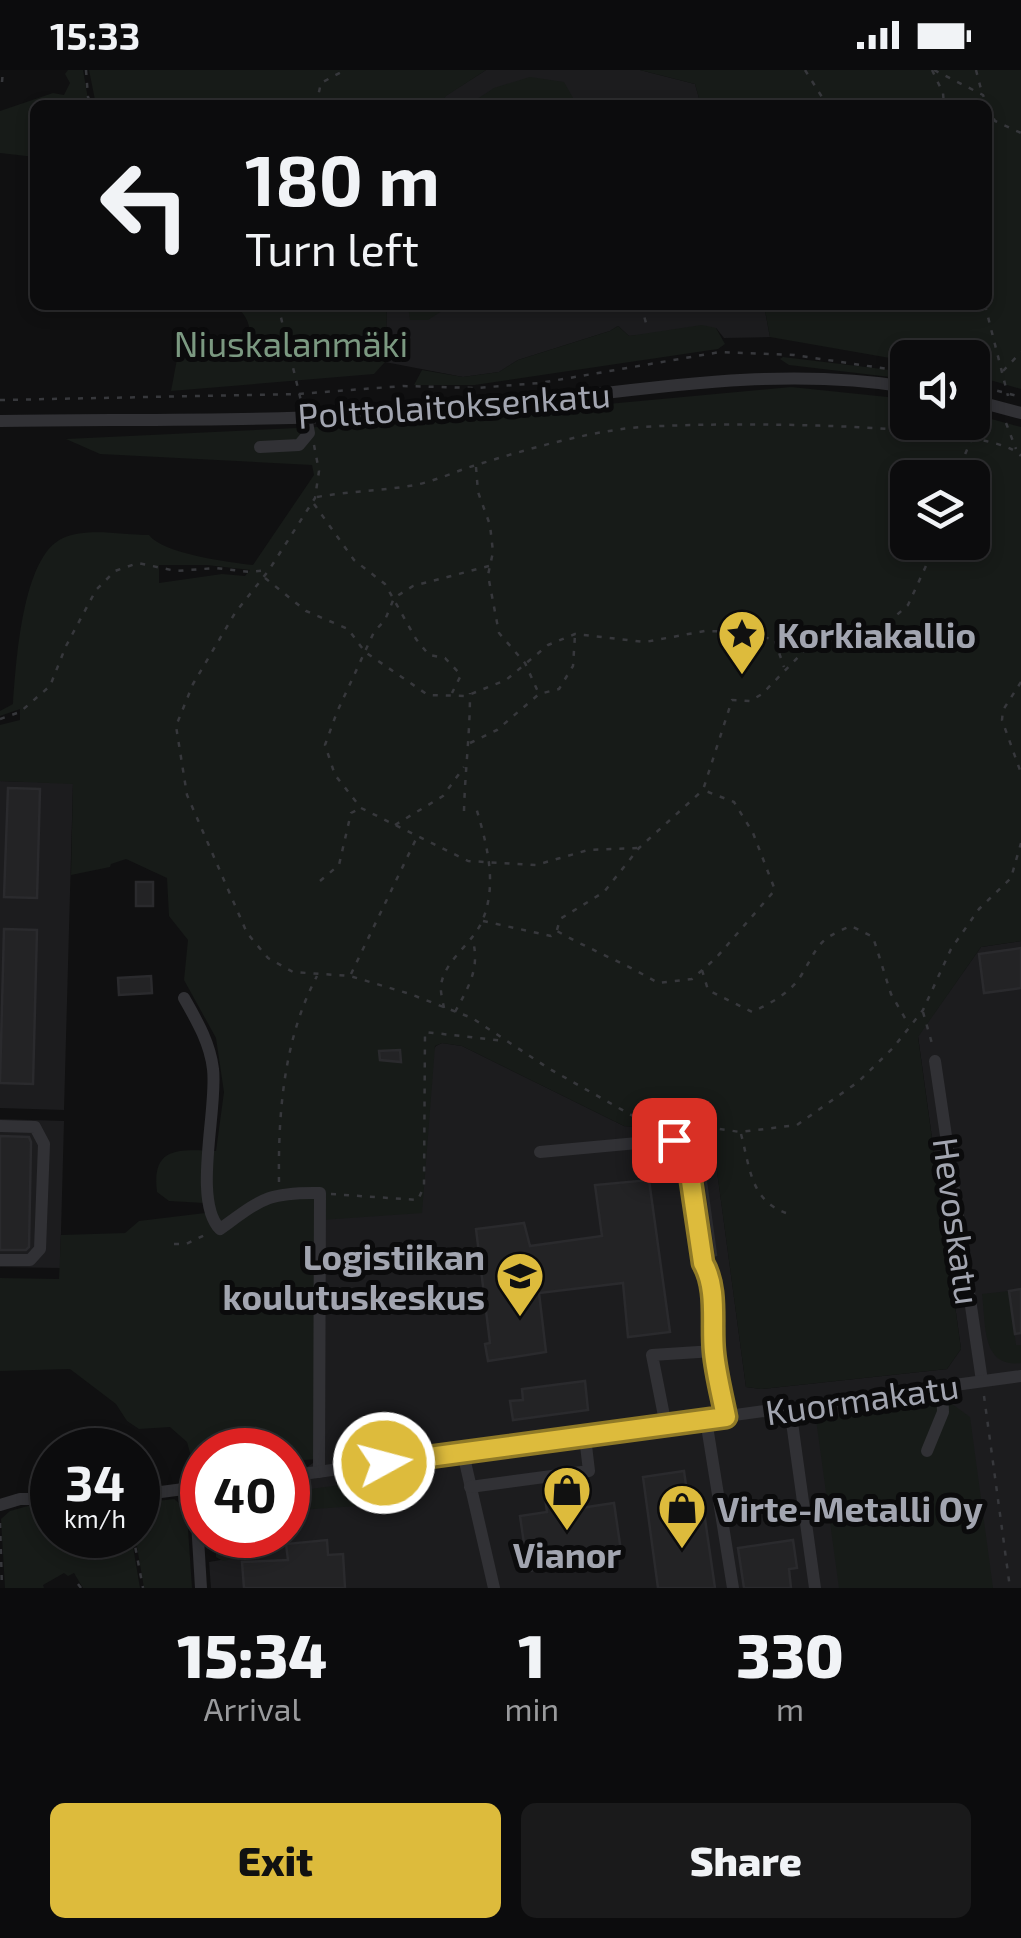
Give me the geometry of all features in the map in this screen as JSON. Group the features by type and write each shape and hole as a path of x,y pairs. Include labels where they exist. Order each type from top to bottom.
{"street":[{"name":"Polttolaitoksenkatu","path":"0,420 306,418 510,405 749,378 848,380 890,386"},
{"path":"990,405 1021,413"},
{"path":"260,447 299,445 309,433 306,418"},
{"path":"184,998 209,1045 213,1070 215,1092 207,1166 209,1212 220,1229 259,1201 278,1193 320,1194 319,1472"},
{"name":"Hevoskatu","path":"935,1061 982,1381"},
{"path":"0,1126 35,1127 44,1144 40,1249 30,1260 0,1260"},
{"path":"540,1152 670,1140 686,1147 703,1263 709,1274 716,1332 714,1350 726,1417"},
{"path":"666,1426 652,1355 714,1350"},
{"name":"Kuormakatu","path":"310,1473 1021,1376"},
{"path":"927,1451 942,1412 942,1387"},
{"path":"790,1408 814,1588"},
{"path":"706,1420 733,1588"},
{"path":"470,1487 590,1471 585,1437"},
{"path":"463,1453 494,1588"},
{"path":"0,1505 30,1500"},
{"path":"200,1558 201,1588"}],"path":[{"path":"2,82 3,70"},
{"path":"86,70 91,100"},
{"path":"317,100 320,83 345,70"},
{"path":"804,70 824,100"},
{"path":"933,70 982,95"},
{"path":"933,70 944,100"},
{"path":"976,70 984,100"},
{"path":"992,116 1021,133"},
{"path":"279,310 306,418"},
{"path":"642,310 646,324"},
{"path":"986,310 1008,393 1006,422 1021,456"},
{"path":"0,400 298,394 402,386 476,388 540,383 720,352 794,355 890,369"},
{"path":"1002,372 1021,352"},
{"path":"990,388 1021,396"},
{"path":"314,500 418,484 476,465 620,429 666,424 890,429"},
{"path":"309,433 318,462 314,500 269,570 235,613 193,684 176,726 187,795 248,933 268,958 294,972 350,976 472,1018 548,1068 633,1116 740,1132 797,1125 858,1082 893,1048 923,1010 952,949 979,910 1011,878 1021,843"},
{"path":"979,440 1016,450"},
{"path":"476,465 478,492 490,525 493,552 489,566 490,601 499,632 524,663 539,694"},
{"path":"314,500 354,560 385,584 416,639 462,676 452,695"},
{"path":"264,577 306,611 348,629 365,652 428,695 466,696 506,680 548,646 575,634 645,642 704,632 743,632 774,640 812,643 872,637 908,605 929,560"},
{"path":"0,719 20,712 50,686 96,590 115,571 138,563 170,571 269,570"},
{"path":"489,566 413,586 394,598 337,712 326,746 335,775 360,808 468,861 536,865 588,850 640,848"},
{"path":"470,743 496,730 539,694 559,689 573,666 575,634"},
{"path":"774,640 785,669"},
{"path":"483,921 551,936 560,919 604,892 640,848 703,790 732,700 750,701 762,694 812,643"},
{"path":"1021,682 1003,710 1002,720 1021,773"},
{"path":"464,811 470,694"},
{"path":"393,826 442,796 465,765"},
{"path":"557,931 658,984 692,978 702,970 775,890 753,833 734,802 703,790"},
{"path":"445,1010 441,984 454,960 473,939 488,903 490,862 475,804"},
{"path":"320,881 339,865 350,813 360,808"},
{"path":"350,976 417,835"},
{"path":"702,970 708,990 752,1012 775,1001 802,976 812,953 827,936 851,926 873,937 891,994 910,1026"},
{"path":"454,1012 477,958 473,939"},
{"path":"278,1193 291,1039 301,1006 318,975"},
{"path":"923,1010 935,1061"},
{"path":"320,1194 418,1200 424,1186 426,1032 509,1041"},
{"path":"740,1132 759,1197 768,1206 786,1213"},
{"path":"174,1244 186,1244 220,1229"},
{"path":"982,1381 1010,1588"},
{"path":"0,1523 2,1588"},
{"path":"137,1558 143,1588"}],"shaded area":[{"path":"486,70 640,70 695,84 700,100 442,100"},
{"path":"387,310 765,310 770,337 724,338 716,328 629,336 618,326 518,360 499,372 463,377 385,362"},
{"path":"0,781 73,783 64,1110 0,1108"},
{"path":"1021,941 1021,1588 211,1588 209,1562 232,1558 310,1558 310,1465 320,1458 321,1220 436,1046 442,1043 462,1046 624,1126 712,1133 746,1387 761,1389 947,1369 961,1349 918,1036 981,947"},
{"path":"0,1119 64,1121 60,1268 0,1267"}],"green space":[{"path":"68,70 83,70 88,100 32,100 53,93 64,95 70,83 65,74"},
{"path":"89,70 486,70 443,100 95,100"},
{"path":"640,70 1021,70 1021,389 990,380 990,340 890,340 890,358 770,337 765,310 992,310 992,100 700,100 695,84"},
{"path":"530,77 564,82 574,100 476,100 494,88"},
{"path":"30,101 30,156 0,153 0,111"},
{"name":"Niuskalanmäki","path":"239,310 387,310 385,362 374,374 171,391 178,354 188,346 246,359 250,336"},
{"path":"409,310 443,310 428,320 410,320"},
{"path":"702,325 716,328 725,344 718,349 475,385 414,385 422,370 463,377 499,372 518,360 618,326 629,336"},
{"path":"780,359 890,370 890,377 789,365"},
{"path":"791,387 890,397 890,440 990,440 990,419 1021,427 1021,941 981,947 918,1037 961,1349 947,1369 761,1389 746,1387 712,1134 624,1126 462,1046 442,1043 435,1046 422,1213 321,1220 320,1459 310,1460 310,1428 180,1428 180,1436 170,1427 138,1428 127,1421 116,1404 70,1369 0,1371 0,1278 59,1279 61,1235 125,1233 139,1221 205,1213 204,1203 169,1201 157,1192 156,1177 164,1158 171,1154 216,1151 224,1092 216,1038 184,980 188,940 169,916 167,878 126,859 110,867 71,875 73,784 0,781 0,725 20,720 20,709 0,716 0,711 13,704 19,638 30,588 49,549 63,538 83,533 149,535 181,552 253,565 314,475 312,465 100,454 66,439 403,423","holes":["159,565 250,570 245,576 222,574 159,583"]},
{"path":"1009,1291 1021,1363 999,1358 992,1351 986,1330 982,1294"},
{"path":"948,1401 970,1417 993,1588 839,1588 816,1419"},
{"path":"371,1481 378,1486 381,1499 372,1505 310,1509 310,1489"},
{"path":"174,1499 180,1504 180,1558 190,1558 192,1588 144,1588 139,1558 160,1558 160,1501"},
{"path":"30,1506 30,1558 135,1558 140,1588 83,1588 74,1573 64,1573 44,1588 5,1588 1,1519 10,1511"}],"building":[{"path":"8,788 40,789 37,898 4,897"},
{"path":"136,882 153,882 153,906 136,906"},
{"path":"4,929 37,930 33,1084 0,1083"},
{"path":"1021,948 1021,988 984,993 979,954"},
{"path":"151,976 152,993 119,995 118,978"},
{"path":"400,1050 401,1062 380,1060 379,1051"},
{"path":"0,1136 29,1137 31,1142 26,1250 0,1250"},
{"path":"700,1139 716,1255 712,1256 693,1140"},
{"path":"649,1180 670,1332 628,1337 623,1283 539,1293 546,1352 488,1361 485,1344 490,1343 476,1229 524,1223 530,1246 602,1236 595,1185"},
{"path":"1021,1289 1021,1333 1015,1334 1009,1291"},
{"path":"585,1381 588,1410 513,1420 510,1401 523,1400 522,1389"},
{"name":"Virte-Metalli Oy","path":"684,1471 690,1514 704,1512 715,1588 658,1588 643,1477"},
{"path":"571,1487 574,1509 614,1503 622,1558 528,1571 520,1516 547,1512 544,1490"},
{"path":"327,1540 328,1555 343,1554 345,1588 244,1588 242,1562 310,1558 310,1542"},
{"path":"793,1540 797,1568 789,1569 791,1588 744,1588 738,1548"}],"place":[{"name":"Korkiakallio","path":"742,676"},
{"name":"Logistiikan koulutuskeskus","path":"520,1318"},
{"name":"Vianor","path":"567,1532"},
{"name":"Virte-Metalli Oy","path":"682,1550"}],"route":[{"path":"384,1463 726,1417 714,1350 716,1332 709,1274 703,1263 686,1147 674,1140"}]}
